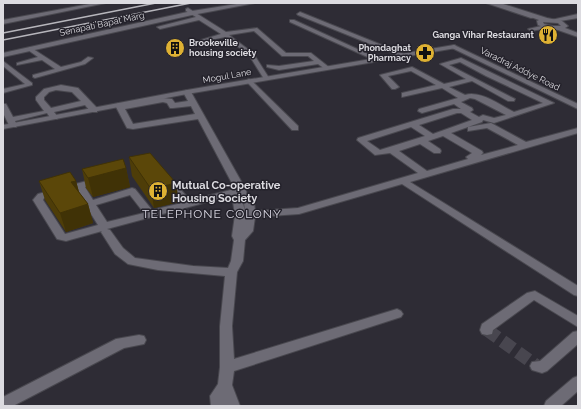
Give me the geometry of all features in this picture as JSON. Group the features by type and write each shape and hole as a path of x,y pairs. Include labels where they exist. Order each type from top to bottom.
{"street":[{"path":"3,22 103,3"},
{"name":"Senapati Bapat Marg","path":"3,50 230,3"},
{"name":"Senapati Bapat Marg","path":"190,11 252,3"},
{"path":"489,3 532,16"},
{"path":"495,3 532,16 544,23 559,24 578,32"},
{"path":"502,3 534,14 532,16"},
{"path":"190,11 251,54 266,78"},
{"path":"300,14 402,55"},
{"path":"559,24 578,17"},
{"path":"160,27 200,18"},
{"path":"292,21 376,59"},
{"path":"531,29 544,23"},
{"path":"559,24 578,35"},
{"path":"203,41 235,32 255,30 284,55 309,54 327,68"},
{"path":"235,32 266,64 279,68 320,62"},
{"path":"329,38 347,33"},
{"name":"Senapati Bapat Marg","path":"3,54 30,49 57,40"},
{"name":"Mogul Lane","path":"138,103 192,100 249,81 454,47"},
{"name":"Varadraj Addye Road","path":"454,47 578,107"},
{"path":"30,49 60,69"},
{"path":"19,64 43,58"},
{"path":"35,76 86,62 90,58"},
{"path":"454,101 492,122 550,103 489,75 463,60 443,64 512,99"},
{"path":"3,62 30,84 4,90"},
{"path":"69,67 77,73"},
{"path":"395,87 383,75 412,69 464,98"},
{"path":"3,72 12,70"},
{"path":"405,96 505,71"},
{"path":"249,81 295,128"},
{"path":"48,115 40,100 41,94 50,90 63,88 75,90 94,110"},
{"path":"4,90 30,90 48,115"},
{"path":"493,105 530,93"},
{"path":"422,111 473,96 513,115"},
{"path":"3,127 11,123 48,115 163,100 170,102 174,106 192,100"},
{"path":"192,100 242,194"},
{"path":"180,120 176,111 192,100"},
{"path":"48,115 86,102"},
{"path":"3,106 11,123"},
{"path":"120,106 130,126 133,127 200,116"},
{"path":"459,111 479,120 432,137 378,153 361,140 412,124 459,111"},
{"path":"412,124 432,137"},
{"path":"489,153 461,136 460,133 475,127 488,125 520,143"},
{"path":"422,172 520,143 578,130"},
{"path":"245,214 299,211 403,181 422,172 478,154 444,133"},
{"path":"420,140 437,151"},
{"path":"392,150 422,172"},
{"path":"161,173 188,204"},
{"path":"108,178 41,196 38,200 61,237 66,238 105,229 150,214 188,204 242,194"},
{"path":"403,181 578,292"},
{"path":"79,186 119,251 132,261 186,270 231,272"},
{"path":"90,204 132,191 150,214"},
{"path":"242,194 238,202 245,214"},
{"path":"218,406 217,396 225,386 227,367 226,326 231,272 237,261 240,239 236,236 245,214"},
{"path":"487,330 486,328 531,296 535,295 578,322"},
{"path":"227,367 397,314"},
{"path":"537,366 542,368 578,336"},
{"path":"3,404 121,343 139,340"},
{"path":"551,406 578,382"},
{"path":"225,386 230,395 233,406"}],"building":[{"path":"150,153 176,183 151,189 129,157"},
{"path":"123,159 126,168 88,178 82,169"},
{"path":"70,172 76,181 71,182 88,204 60,213 39,181"}],"tunnel":[{"path":"487,330 537,366"}],"railway":[{"path":"3,33 156,3"},
{"path":"3,40 191,3"}],"place":[{"name":"Ganga Vihar Restaurant","path":"548,35"},
{"name":"Brookeville housing society","path":"175,48"},
{"name":"Phondaghat Pharmacy","path":"425,53"},
{"name":"Mutual Co-operative Housing Society","path":"158,191"}],"district":[{"name":"TELEPHONE COLONY","path":"212,214"}]}
